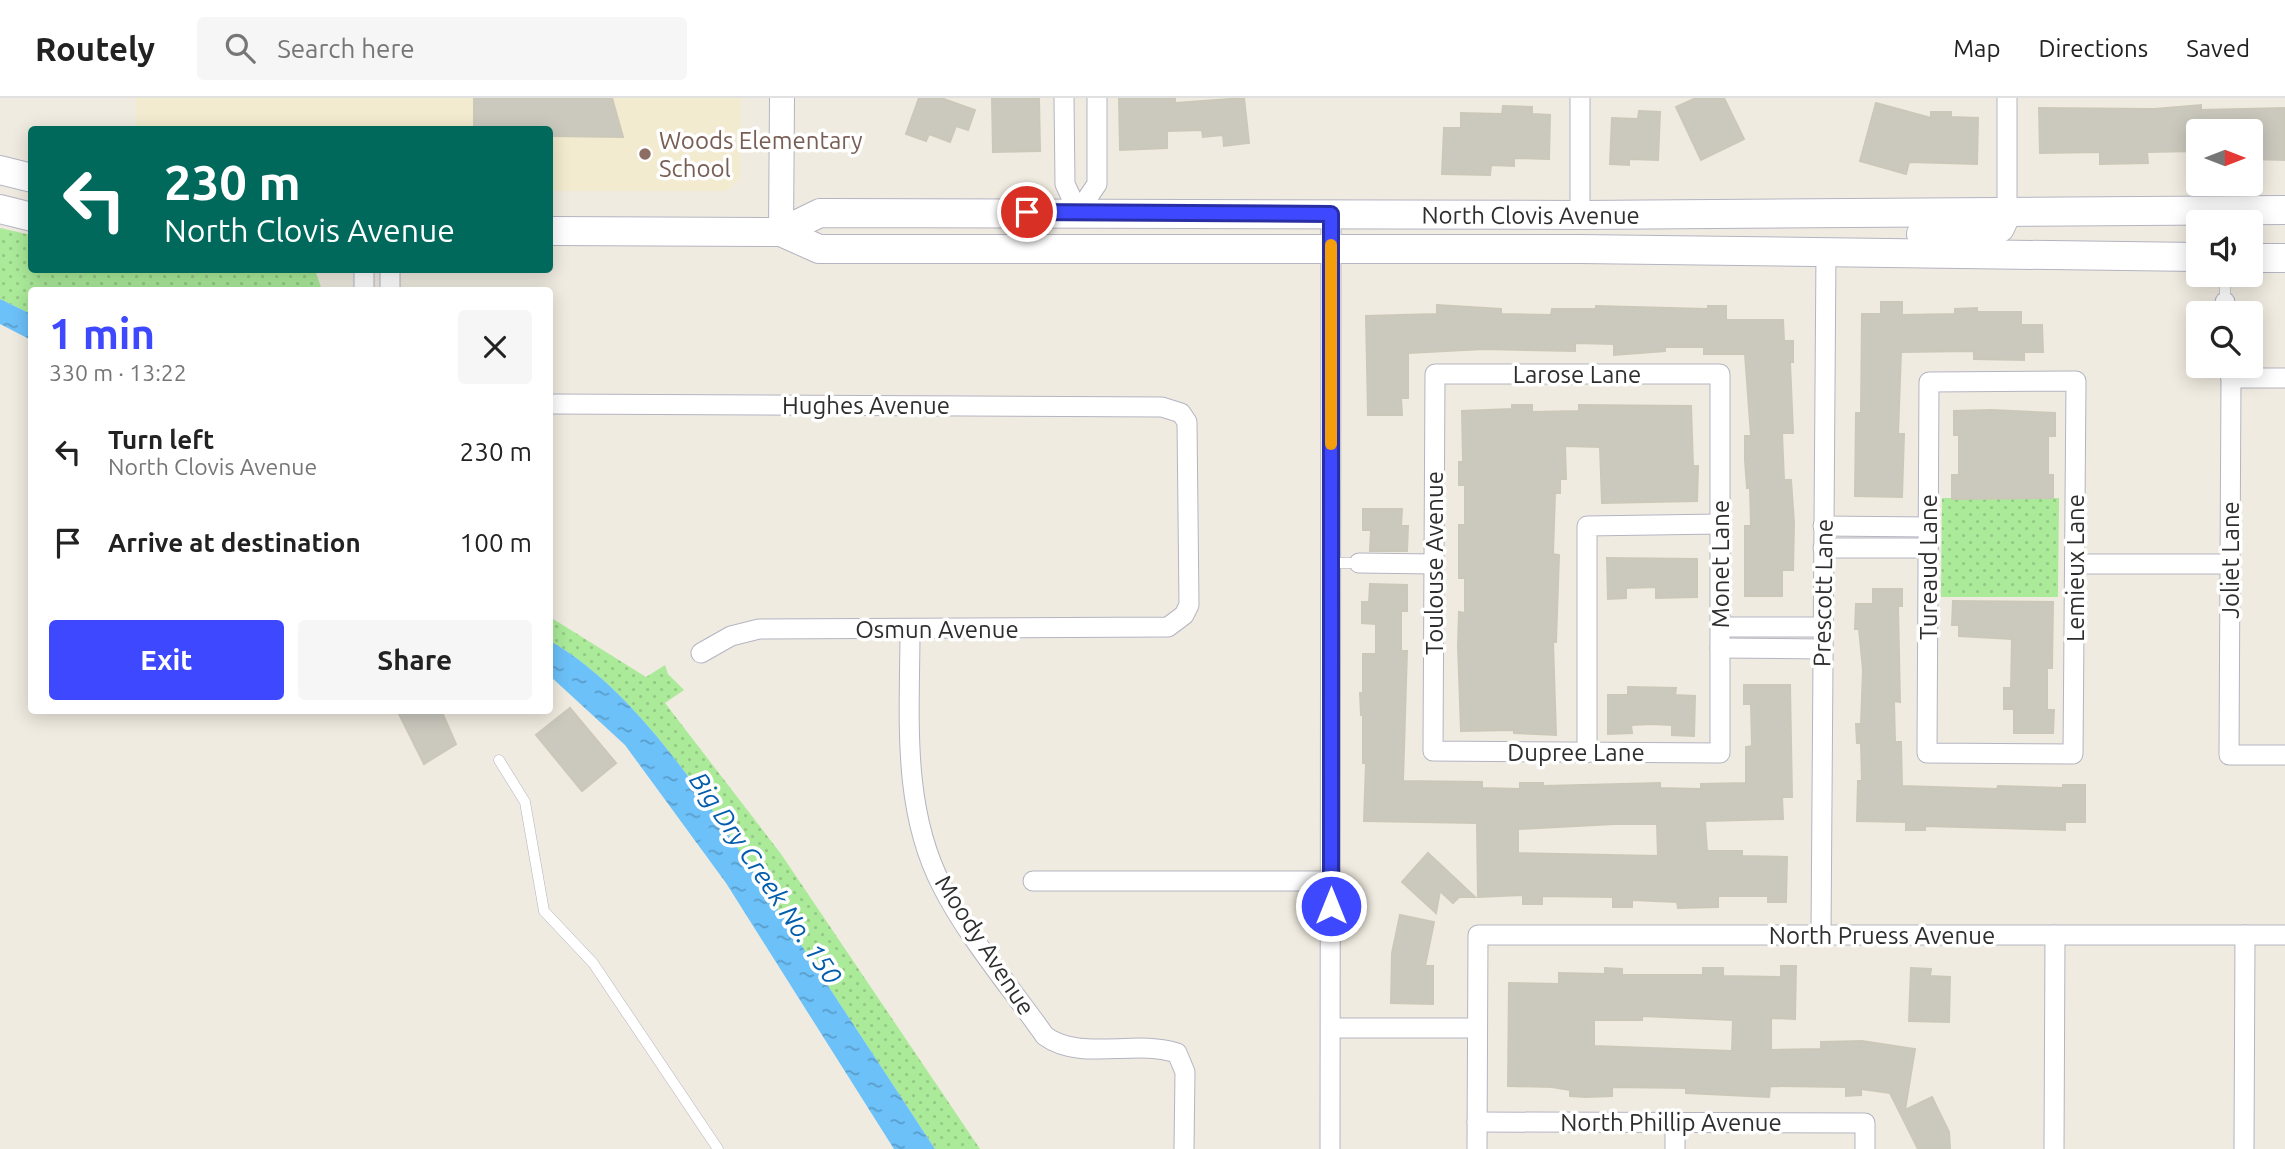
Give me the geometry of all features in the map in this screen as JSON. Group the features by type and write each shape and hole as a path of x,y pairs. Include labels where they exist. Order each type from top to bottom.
{"main road":[{"path":"0,170 28,177"},
{"path":"0,209 28,216"},
{"name":"North Clovis Avenue","path":"781,232 820,213 1580,215 2285,210"},
{"path":"1826,251 1844,235 1983,234 2000,228 2007,213"},
{"name":"North Clovis Avenue","path":"553,230 781,232 819,249 1826,251 2186,257"},
{"path":"2263,258 2285,258"}],"street":[{"path":"781,232 782,98"},
{"path":"1064,98 1065,184 1078,212 1078,249"},
{"path":"1078,212 1097,184 1097,98"},
{"path":"1580,98 1580,215"},
{"path":"2007,98 2007,213"},
{"path":"1330,1149 1331,214"},
{"name":"Prescott Lane","path":"1821,935 1826,251"},
{"name":"Larose Lane","path":"1435,374 1720,374"},
{"name":"Toulouse Avenue","path":"1433,751 1435,374"},
{"name":"Monet Lane","path":"1720,374 1720,753"},
{"path":"2263,376 2285,378"},
{"name":"Joliet Lane","path":"2229,378 2229,755 2285,755"},
{"name":"Lemieux Lane","path":"1929,382 2076,381 2073,754"},
{"name":"Tureaud Lane","path":"1929,382 1927,753 2073,754"},
{"name":"Hughes Avenue","path":"553,404 1162,407 1181,414 1190,433 1189,605 1177,622"},
{"path":"1587,752 1587,526 1720,524"},
{"path":"1823,526 1928,527"},
{"path":"1823,548 1928,548"},
{"path":"1359,563 1434,564"},
{"path":"2075,564 2230,564"},
{"name":"Osmun Avenue","path":"701,653 731,636 759,629 1156,629 1177,622"},
{"path":"1720,626 1822,627"},
{"name":"Moody Avenue","path":"910,629 909,757 920,825 931,860 956,910 1045,1036 1057,1045 1073,1048 1157,1046 1177,1053 1185,1072 1184,1149"},
{"path":"1720,648 1822,649"},
{"name":"Dupree Lane","path":"1433,751 1720,753"},
{"path":"1033,881 1331,881"},
{"name":"North Pruess Avenue","path":"1477,1028 1478,935 2285,935"},
{"path":"2054,1149 2055,935"},
{"path":"2244,1149 2245,935"},
{"path":"1331,1028 1477,1028 1477,1149"},
{"name":"North Phillip Avenue","path":"1477,1122 1865,1123 1865,1149"},
{"path":"1675,1123 1675,1149"}],"lane":[{"path":"1331,563 1359,563"},
{"path":"499,760 525,802 544,911 593,962 718,1149"}],"shaded area":[{"name":"Woods Elementary School","path":"136,98 741,98 740,178 727,191 553,191 553,126 136,126"}],"green space":[{"path":"0,228 28,234 28,273 316,273 321,287 28,287 28,313 0,299"},
{"path":"1942,498 2059,498 2058,597 1941,597"},
{"path":"553,619 646,677 665,665 668,674 684,690 665,703 781,854 980,1149 935,1149 706,801 649,727 585,664 553,643"}],"water":[{"path":"0,299 28,313 28,338 0,324"},
{"path":"553,643 585,664 618,694 678,763 733,840 935,1149 894,1149 726,883 625,745 553,679"}],"building":[{"path":"474,98 612,98 623,137 553,136 553,126 474,126"},
{"path":"919,98 941,98 975,110 968,130 956,126 950,142 929,134 926,141 906,134"},
{"path":"992,98 1039,98 1040,151 993,152"},
{"path":"1119,98 1175,98 1175,103 1244,98 1249,143 1224,146 1223,135 1203,137 1202,130 1167,131 1167,148 1120,150"},
{"path":"1696,98 1724,98 1744,139 1701,160 1676,107"},
{"path":"1876,103 1931,118 1931,112 1951,112 1951,117 1978,118 1977,164 1909,162 1906,174 1860,161"},
{"path":"2201,105 2201,110 2285,108 2285,160 2263,159 2263,119 2186,119 2186,151 2147,152 2148,163 2100,164 2100,152 2040,153 2039,108 2154,109"},
{"path":"1503,106 1532,107 1532,114 1550,115 1549,159 1514,158 1514,166 1491,165 1490,175 1442,174 1444,128 1461,128 1461,113 1502,114"},
{"path":"1639,111 1660,112 1658,160 1629,159 1629,165 1610,164 1612,118 1638,119"},
{"path":"1881,302 1902,302 1902,315 1955,314 1955,309 1977,308 1977,312 2021,312 2021,325 2042,325 2043,352 2024,352 2024,360 1974,359 1974,351 1901,352 1898,434 1904,434 1902,497 1855,496 1856,413 1861,413 1862,314 1881,314"},
{"path":"1437,305 1501,309 1501,314 1551,315 1552,309 1596,309 1596,306 1708,309 1708,306 1726,306 1726,320 1783,320 1784,341 1793,341 1793,362 1790,362 1793,433 1782,433 1784,480 1791,480 1794,523 1793,570 1782,570 1782,596 1745,596 1745,526 1751,526 1745,436 1751,436 1745,354 1704,354 1704,347 1665,347 1665,351 1614,355 1614,344 1575,343 1575,351 1484,349 1408,353 1408,398 1401,398 1402,415 1368,415 1366,316 1437,314"},
{"path":"1512,405 1532,405 1532,412 1579,411 1579,405 1691,406 1693,466 1698,466 1697,501 1602,503 1600,447 1565,446 1566,479 1560,479 1560,493 1555,493 1553,554 1559,555 1556,642 1553,642 1556,735 1514,733 1514,730 1461,731 1459,612 1465,613 1465,578 1459,578 1459,525 1465,525 1465,485 1459,485 1459,462 1463,462 1462,411 1512,409"},
{"path":"1954,411 2055,413 2055,436 2048,436 2048,475 2053,475 2053,498 1952,499 1952,475 1959,475 1959,435 1954,435"},
{"path":"1363,509 1402,509 1401,526 1408,526 1407,551 1370,551 1371,530 1363,530"},
{"path":"1607,558 1697,559 1697,597 1656,598 1656,587 1626,588 1626,598 1608,599"},
{"path":"1370,584 1407,585 1407,611 1401,611 1401,651 1407,651 1403,781 1482,782 1482,788 1520,789 1520,783 1543,783 1543,786 1660,783 1660,788 1701,789 1701,784 1746,783 1746,747 1752,746 1751,704 1744,704 1744,685 1790,685 1792,797 1782,797 1783,819 1705,821 1707,851 1742,851 1742,856 1787,857 1786,902 1768,902 1768,896 1718,896 1718,907 1678,908 1677,902 1632,900 1632,907 1613,907 1613,897 1542,896 1542,904 1523,904 1523,895 1478,897 1477,823 1364,821 1366,763 1363,763 1360,693 1363,693 1363,654 1376,654 1376,624 1362,623 1362,602 1369,602","holes":["1657,824 1658,856 1518,853 1518,829"]},
{"path":"1873,589 1902,589 1902,606 1898,606 1900,702 1894,701 1895,742 1901,742 1902,786 1997,789 1998,786 2063,788 2063,785 2085,785 2085,822 2065,822 2065,830 1925,826 1925,830 1906,830 1906,822 1857,821 1858,781 1862,781 1861,743 1857,743 1856,724 1861,724 1863,670 1859,629 1855,629 1856,604 1873,604"},
{"path":"1953,601 2053,602 2052,668 2047,668 2047,710 2054,710 2053,733 2014,733 2014,709 2004,709 2004,688 2011,688 2012,639 1959,636 1959,625 1952,625"},
{"path":"1628,687 1676,688 1675,695 1695,696 1694,736 1672,735 1672,725 1652,724 1631,725 1632,733 1608,734 1608,695 1628,695"},
{"path":"570,708 616,763 582,791 536,735"},
{"path":"399,714 443,714 456,744 424,764"},
{"path":"1428,853 1475,897 1459,897 1453,903 1440,891 1436,913 1402,882"},
{"path":"1400,915 1434,922 1425,966 1433,966 1433,1004 1391,1003 1392,953"},
{"path":"1781,966 1796,966 1795,1019 1771,1018 1771,1050 1821,1049 1821,1042 1862,1041 1915,1049 1905,1110 1932,1097 1949,1132 1950,1149 1918,1149 1890,1093 1861,1089 1861,1095 1846,1096 1846,1087 1770,1086 1769,1097 1686,1093 1686,1088 1612,1087 1612,1096 1586,1097 1570,1096 1570,1090 1552,1087 1508,1086 1509,983 1559,984 1559,973 1605,974 1605,968 1622,969 1622,975 1703,975 1703,968 1723,968 1723,976 1781,977","holes":["1642,1016 1733,1020 1732,1051 1594,1046 1594,1020 1642,1020"]},
{"path":"1911,968 1931,969 1930,976 1950,977 1949,1022 1909,1021"}],"slow traffic":[{"path":"1331,245 1331,444"}],"place":[{"name":"Woods Elementary School","path":"645,154"}],"route":[{"path":"1027,212 1331,214 1331,906"}],"water label":[{"name":"Big Dry Creek No. 150","path":"766,878"}]}
